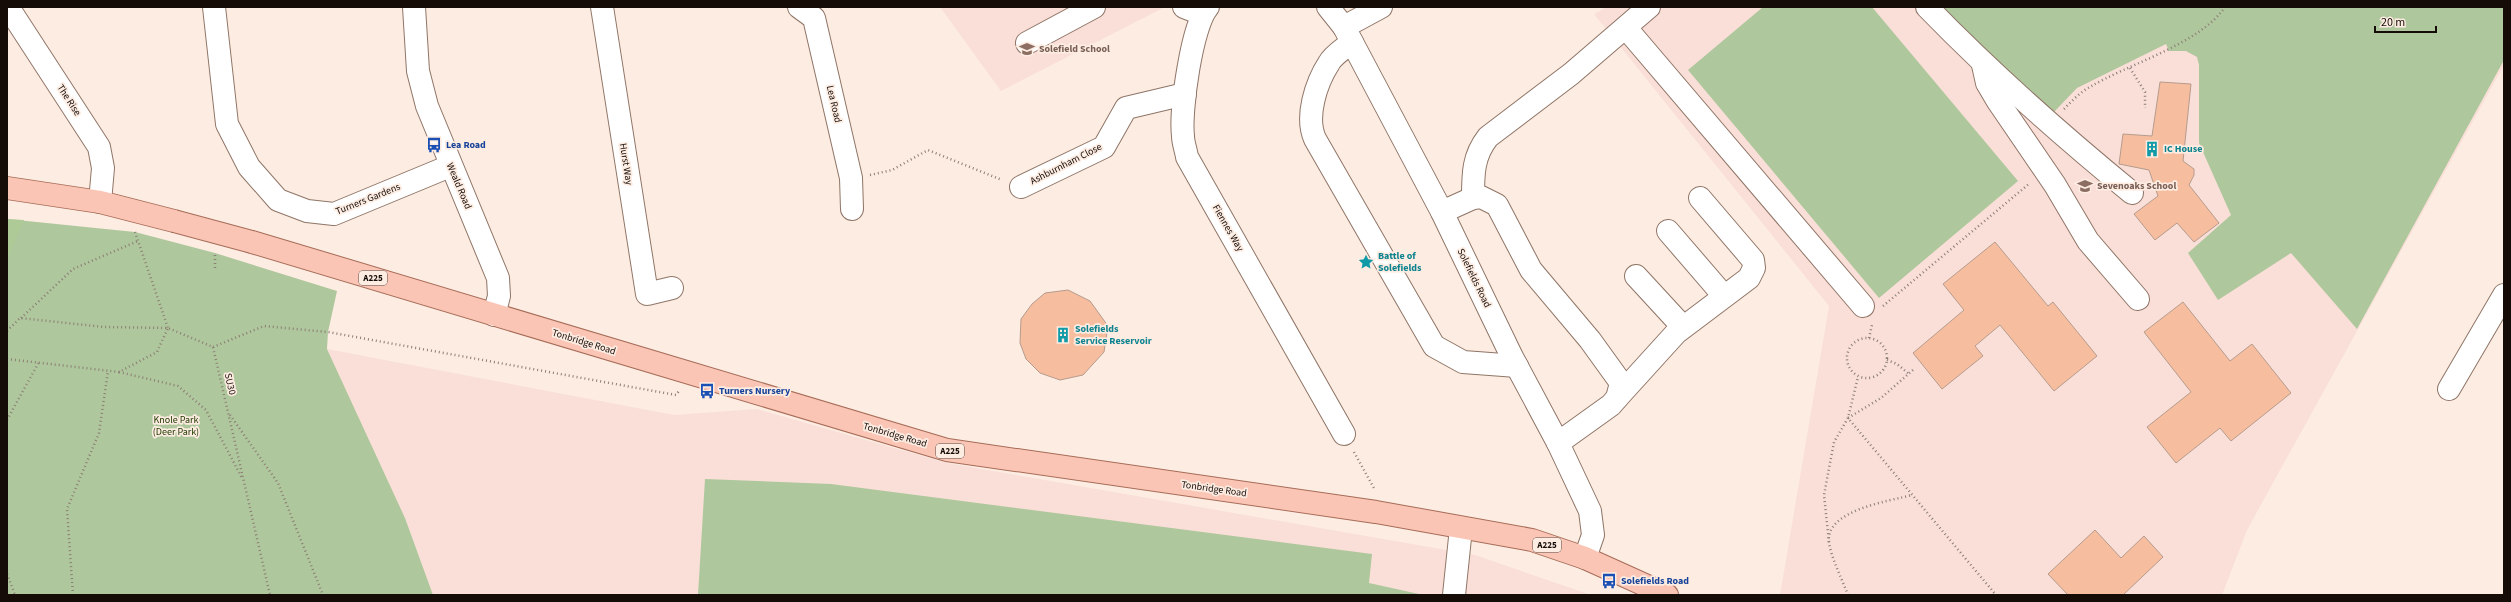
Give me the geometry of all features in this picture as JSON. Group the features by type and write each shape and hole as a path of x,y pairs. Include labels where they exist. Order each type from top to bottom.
{"main road":[{"name":"A225","path":"7,188 100,202 127,208"},
{"name":"Tonbridge Road","path":"127,208 252,242 694,376 948,450 1376,512 1532,540 1585,558 1667,595"}],"street":[{"name":"The Rise","path":"8,7 99,147 103,168 100,202"},
{"name":"Turners Gardens","path":"214,7 227,124 249,167 278,200 307,211 334,214 450,166"},
{"name":"Weald Road","path":"414,7 418,71 427,106 450,166 498,278 499,296 494,315"},
{"name":"Hurst Way","path":"602,7 641,296 672,288"},
{"name":"Lea Road","path":"799,7 814,18 851,178 852,209"},
{"path":"1027,43 1094,7"},
{"name":"Solefields Road","path":"1328,7 1348,35 1442,212 1517,366 1558,443 1590,511 1593,536 1585,558"},
{"path":"1381,7 1348,35 1329,61 1318,86 1310,129 1434,346 1463,362 1517,366"},
{"path":"1473,198 1475,160 1480,147 1488,137 1571,74 1649,7"},
{"path":"1927,7 1983,64 2058,132 2132,193"},
{"name":"Fiennes Way","path":"1198,9 1185,94 1183,136 1187,157 1344,434"},
{"path":"1626,28 1817,264 1873,310"},
{"path":"1983,64 1986,83 2055,185 2088,241 2138,299"},
{"name":"Ashburnham Close","path":"1021,187 1104,147 1126,108 1185,94"},
{"path":"1442,212 1473,198 1488,199 1497,205 1503,213 1531,270 1617,375 1621,383 1617,398"},
{"path":"1558,443 1617,398 1683,327 1749,278 1754,268 1753,260 1700,198"},
{"path":"1668,231 1724,296"},
{"path":"1636,276 1683,327"},
{"path":"2449,389 2504,295"},
{"path":"1454,595 1461,528"}],"path":[{"path":"2059,114 2089,87 2130,68 2199,31 2225,7"},
{"path":"2130,68 2145,92 2145,108"},
{"path":"851,178 892,170 928,150 1021,187"},
{"path":"1869,338 1873,310 2033,180"},
{"path":"119,372 157,352 168,328 127,208"},
{"path":"7,331 73,269 138,241"},
{"path":"215,253 215,268"},
{"path":"20,318 104,327 168,328 213,347 264,326 328,332 676,395 694,376"},
{"path":"1869,338 1880,343 1884,348 1887,360 1886,366 1878,375 1867,379 1858,377 1848,366 1846,354 1849,348 1858,340 1869,338"},
{"name":"SU30","path":"213,347 270,595"},
{"path":"7,359 119,372 178,386 206,410 245,482"},
{"path":"1887,360 1897,364 1908,373"},
{"path":"7,420 39,362"},
{"path":"1848,418 1881,398 1913,370"},
{"path":"73,595 66,509 99,433 108,371"},
{"path":"1848,595 1829,542 1824,495 1834,442 1848,418 1858,377"},
{"path":"228,412 278,484 323,595"},
{"path":"1848,418 1996,595"},
{"path":"1344,434 1375,490 1376,512"},
{"path":"1829,542 1834,525 1850,512 1912,495"},
{"path":"7,574 15,595"}],"shaded area":[{"name":"Solefield School","path":"940,7 1165,7 1001,91"},
{"name":"Sevenoaks School","path":"1607,7 2504,7 2504,65 2247,530 2222,595 1780,595 1829,306 1594,14"},
{"path":"327,349 674,415 757,409 947,463 1475,555 1591,595 433,595 405,518"}],"green space":[{"path":"1763,7 1872,7 2018,181 1879,298 1688,70"},
{"path":"1934,7 2504,7 2504,60 2357,329 2291,253 2218,300 2188,253 2231,215 2199,143 2199,65 2197,57 2186,51 2169,51 2166,44 2077,88 2053,113"},
{"name":"Knole Park (Deer Park)","path":"7,219 135,232 215,253 337,291 328,332 327,349 405,518 433,595 7,595"},
{"path":"7,219 24,220 7,261"},
{"path":"705,479 831,484 1372,554 1369,583 1419,594 698,595"}],"building":[{"name":"IC House","path":"2160,82 2191,84 2183,161 2194,169 2194,175 2189,185 2219,223 2194,242 2177,223 2155,240 2134,214 2158,196 2149,170 2119,164 2123,134 2152,136"},
{"path":"1995,242 2048,306 2053,302 2097,356 2054,391 2000,325 1975,346 1983,356 1942,389 1913,353 1964,310 1943,284"},
{"name":"Solefields Service Reservoir","path":"1068,290 1090,301 1108,326 1104,352 1083,375 1060,380 1040,373 1026,359 1020,343 1021,319 1032,304 1045,293"},
{"path":"2183,302 2230,361 2252,344 2291,393 2231,441 2220,428 2176,463 2147,427 2191,392 2144,332"},
{"path":"2095,530 2121,558 2144,536 2163,557 2123,595 2068,595 2048,574"}],"place":[{"name":"Solefield School","path":"1027,49"},
{"name":"Lea Road","path":"434,145"},
{"name":"IC House","path":"2152,149"},
{"name":"Sevenoaks School","path":"2085,186"},
{"name":"Battle of Solefields","path":"1366,262"},
{"name":"Solefields Service Reservoir","path":"1063,335"},
{"name":"Turners Nursery","path":"707,391"},
{"name":"Solefields Road","path":"1609,581"}]}
